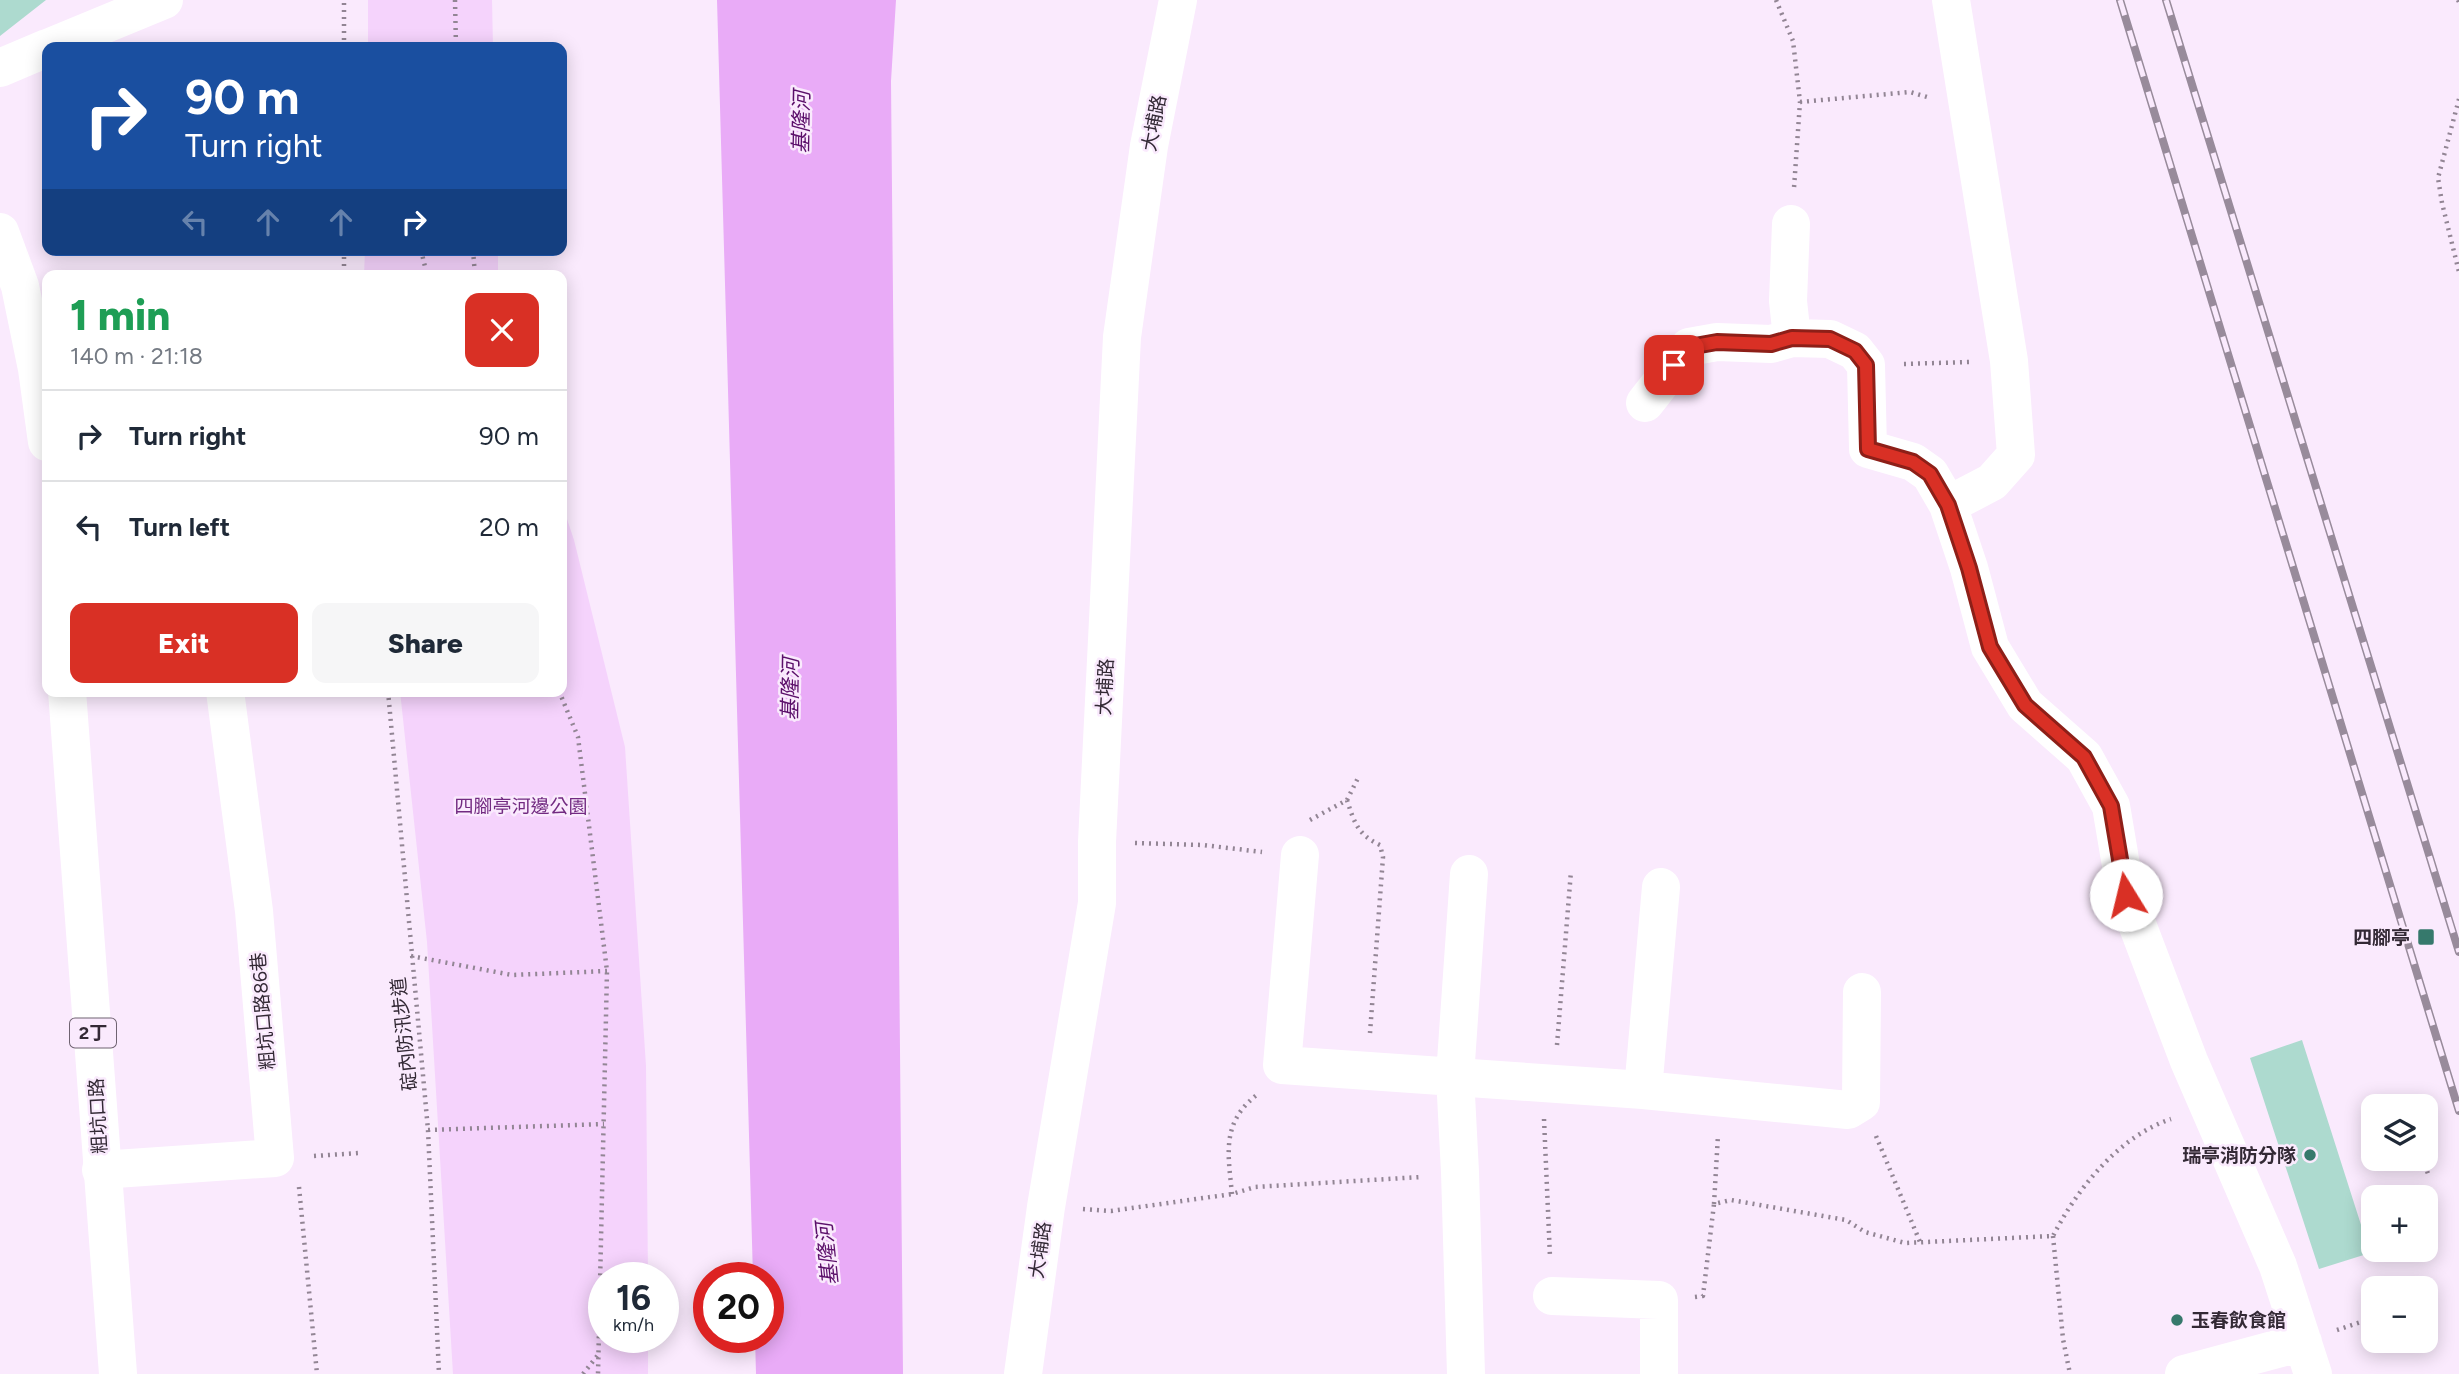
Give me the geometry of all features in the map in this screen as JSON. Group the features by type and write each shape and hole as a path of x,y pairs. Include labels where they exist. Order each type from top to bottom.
{"street":[{"path":"63,42 164,0"},
{"name":"大埔路","path":"1023,1374 1046,1207 1097,903 1097,842 1122,337 1149,146 1178,0"},
{"path":"1948,505 1992,482 2016,455 2009,361 1951,0"},
{"path":"0,68 42,51"},
{"path":"1791,224 1788,301 1792,338"},
{"path":"0,232 20,286 42,369"},
{"path":"1645,403 1689,347 1717,342 1771,344 1792,338 1830,339 1855,351 1866,365 1868,449 1913,462 1930,474 1948,505 1969,568 1990,647 2025,705 2084,757 2111,806 2126,895 2189,1062 2278,1266 2308,1358 2184,1374"},
{"name":"粗坑口路","path":"67,697 118,1374"},
{"name":"粗坑口路86巷","path":"101,1170 275,1158 254,911 226,697"},
{"path":"1300,855 1282,1065 1643,1090 1848,1110 1861,1102 1862,992"},
{"path":"1466,1374 1455,1076 1469,874"},
{"path":"1643,1090 1661,887"},
{"path":"1552,1296 1659,1300 1659,1374"}],"path":[{"path":"344,0 344,42"},
{"path":"455,0 456,42"},
{"path":"1776,0 1793,41 1800,102 1791,224"},
{"path":"1800,102 1910,92 1968,108"},
{"path":"2459,99 2438,178 2459,272"},
{"path":"1866,365 2009,361"},
{"name":"碇內防汛步道","path":"389,697 428,1130 439,1374"},
{"path":"561,697 578,737 607,971 598,1374"},
{"path":"1097,842 1203,845 1300,855 1311,818 1347,800 1359,776"},
{"path":"1347,800 1354,823 1368,840 1380,845 1383,857 1367,1070"},
{"path":"1552,1296 1548,1084 1571,871"},
{"path":"411,956 512,975 607,971"},
{"path":"1232,1194 1228,1149 1236,1117 1253,1098 1272,1083 1304,1067"},
{"path":"1659,1300 1703,1296 1714,1204 1719,1098"},
{"path":"1861,1102 1920,1242"},
{"path":"2070,1374 2063,1339 2053,1236 2087,1181 2128,1144 2157,1124 2209,1106"},
{"path":"428,1130 604,1124"},
{"path":"1046,1207 1111,1211 1232,1194 1255,1186 1414,1178 1460,1172"},
{"path":"299,1183 317,1374"},
{"path":"1714,1204 1731,1200 1846,1220 1865,1232 1905,1243 2053,1236"},
{"path":"583,1374 599,1354"}],"green space":[{"path":"368,0 492,0 493,42 368,42"},
{"path":"365,256 498,256 498,270 364,270"},
{"name":"四腳亭河邊公園","path":"567,519 625,747 646,1066 648,1262 588,1262 588,1353 648,1353 648,1374 453,1374 427,942 401,697 567,697"}],"water":[{"name":"基隆河","path":"717,0 896,0 891,81 903,1374 756,1374 755,1353 784,1353 784,1262 753,1262"}],"building":[{"path":"0,0 46,0 0,36"},
{"name":"瑞亭消防分隊","path":"2302,1040 2361,1225 2361,1256 2319,1269 2250,1058"}],"railway":[{"path":"2120,0 2459,1111"},
{"path":"2166,0 2459,952"}],"place":[{"name":"四腳亭","path":"2426,937"},
{"name":"瑞亭消防分隊","path":"2310,1155"},
{"name":"玉春飲食館","path":"2177,1320"}],"route":[{"path":"1674,365 1689,347 1717,342 1771,344 1792,338 1830,339 1855,351 1866,365 1868,449 1913,462 1930,474 1948,505 1969,568 1990,647 2025,705 2084,757 2111,806 2126,895"}]}
